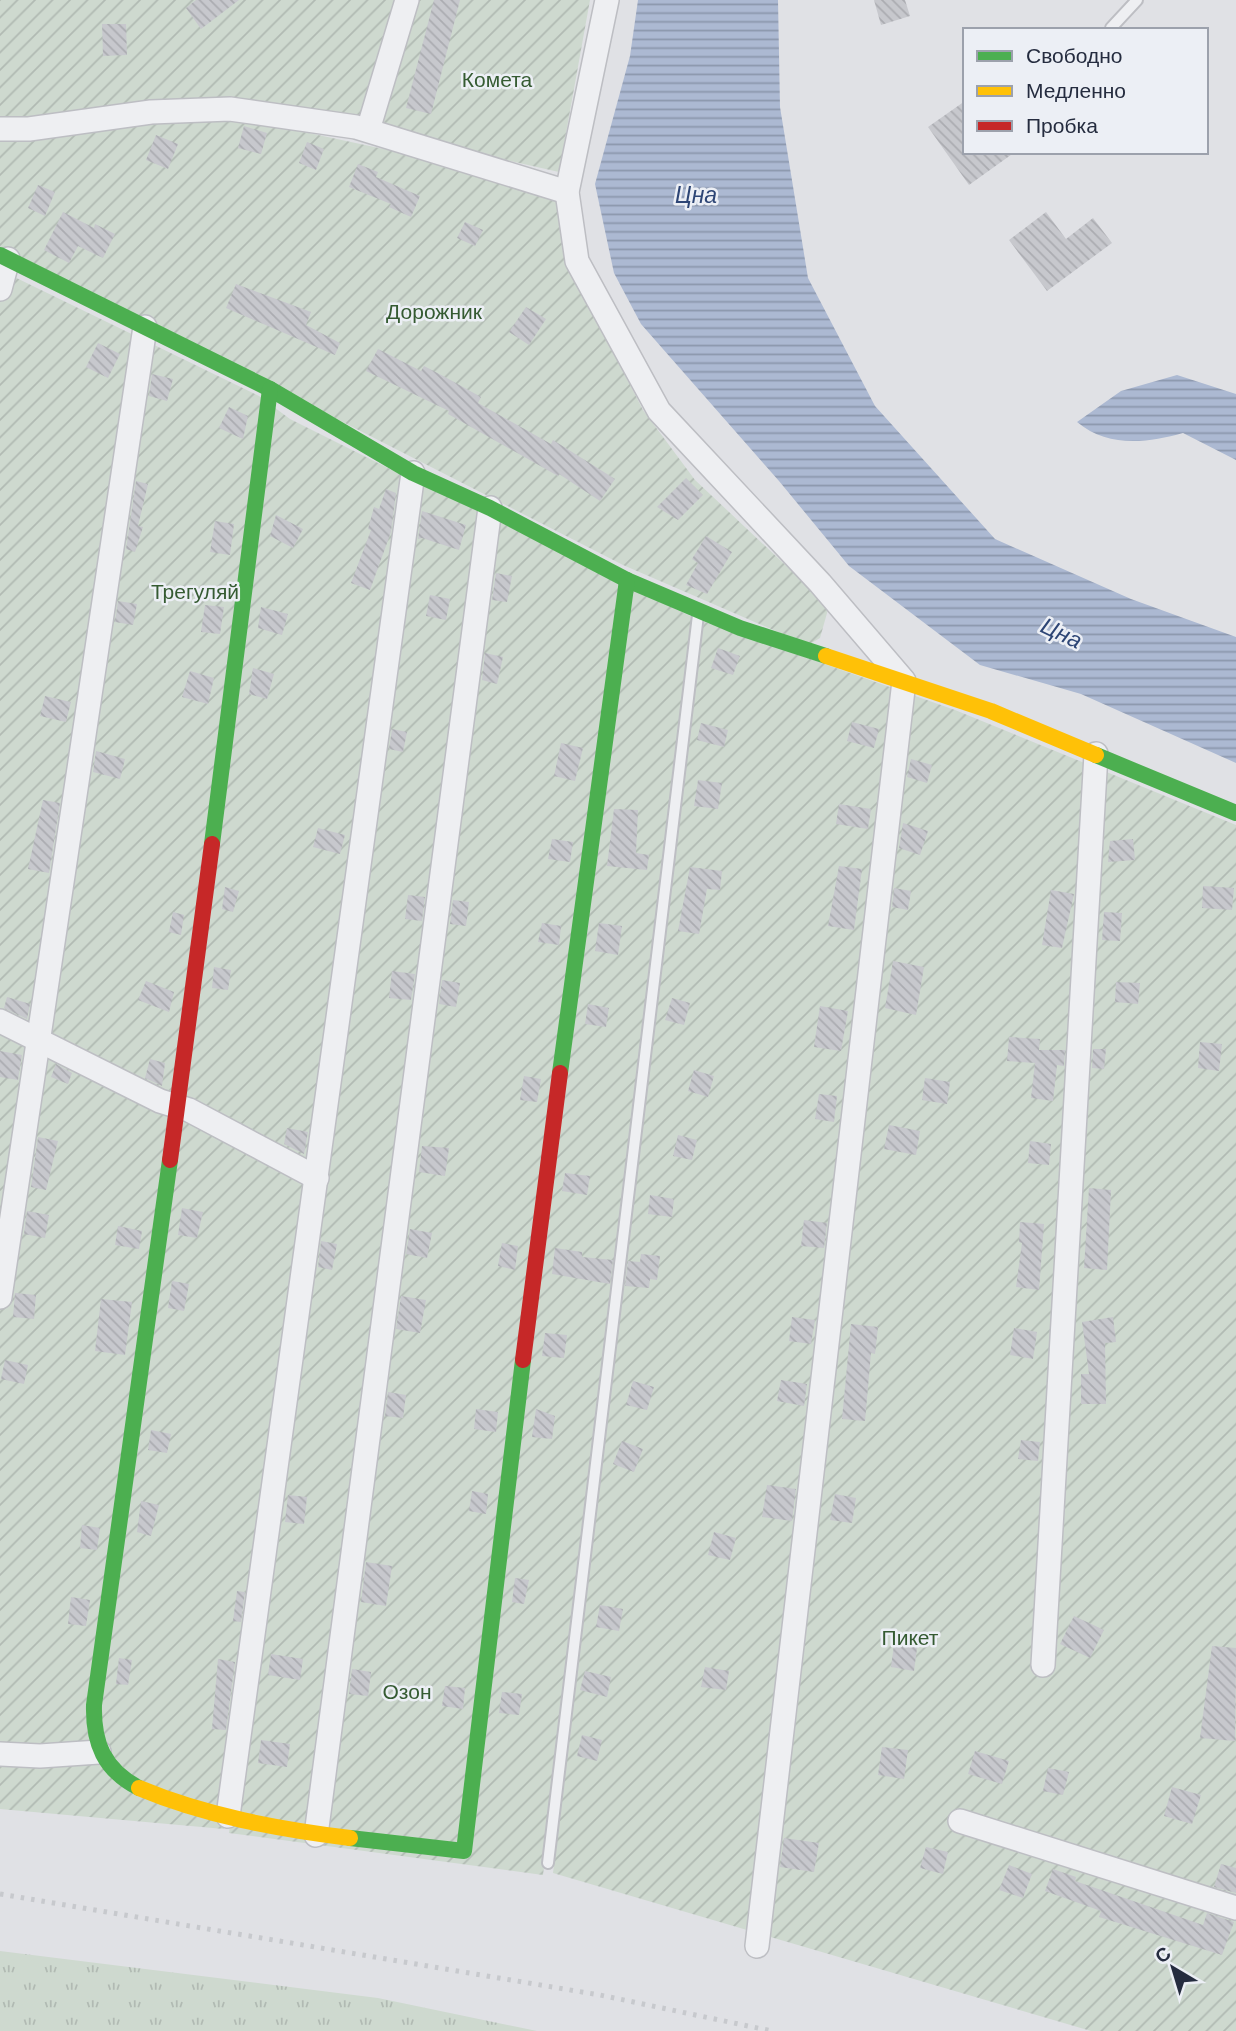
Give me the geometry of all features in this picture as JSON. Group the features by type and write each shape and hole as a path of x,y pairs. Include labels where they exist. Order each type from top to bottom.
{"street":[{"path":"368,130 407,0"},
{"path":"607,0 567,192 578,261 659,411 820,583 904,681 757,1946"},
{"path":"0,129 29,129 151,112 230,109 368,130 567,192"},
{"path":"0,289 4,257 270,389 413,473 490,508 627,580 740,628 991,711 1236,813"},
{"path":"0,1297 145,327"},
{"path":"270,389 178,1106 94,1705 93,1734 99,1752 109,1767 126,1781 155,1797 316,1835 464,1851 539,1226 627,580"},
{"path":"228,1816 413,473"},
{"path":"316,1835 490,508"},
{"path":"1043,1665 1096,754"},
{"path":"0,1021 160,1101 178,1106 317,1178"},
{"path":"0,1754 40,1756 99,1752"},
{"path":"960,1821 1236,1908"}],"lane":[{"path":"1111,28 1137,0"},
{"path":"548,1863 699,610"}],"green space":[{"name":"Комета","path":"0,0 590,0 559,172 229,97 0,119"},
{"name":"Дорожник","path":"234,117 393,151 557,198 570,267 643,410 695,480 829,606 820,638 808,645 623,565 0,247 0,135 89,124"},
{"name":"Трегуляй","path":"0,270 259,396 290,419 406,477 224,1829 0,1809"},
{"name":"Озон","path":"419,482 694,618 543,1875 229,1833"},
{"name":"Пикет","path":"702,621 955,710 1236,825 1236,2031 1091,2031 553,1873"},
{"path":"0,1951 378,1998 537,2031 0,2031"}],"water":[{"name":"Цна","path":"638,0 778,0 780,107 808,278 875,406 995,539 1131,599 1236,637 1236,763 1081,694 980,665 849,566 779,481 641,324 614,273 595,184 630,56"},
{"path":"1177,375 1236,394 1236,460 1183,433 1142,441 1115,440 1077,422 1121,391"}],"building":[{"path":"196,0 239,0 201,29 186,8"},
{"path":"434,0 460,0 431,114 406,108"},
{"path":"874,0 905,0 910,16 881,25"},
{"path":"102,24 126,24 127,55 103,56"},
{"path":"963,102 963,154 1012,154 969,185 928,127"},
{"path":"244,126 267,133 261,154 238,148"},
{"path":"156,135 178,144 168,169 146,160"},
{"path":"307,142 324,149 316,170 299,163"},
{"path":"358,164 378,172 376,177 420,196 411,217 389,207 391,204 349,187"},
{"path":"38,185 55,192 45,216 28,208"},
{"path":"63,212 94,228 95,224 115,234 103,258 78,246 69,263 44,250"},
{"path":"1046,212 1066,239 1093,218 1112,243 1047,291 1009,240"},
{"path":"465,222 483,230 475,246 457,238"},
{"path":"236,284 311,312 306,325 340,343 335,355 226,308"},
{"path":"526,307 546,319 529,345 509,332"},
{"path":"98,343 120,354 108,378 86,367"},
{"path":"378,349 421,371 424,366 445,377 481,397 478,403 551,444 553,440 615,479 600,501 559,474 558,476 448,414 449,411 366,371"},
{"path":"152,374 173,379 167,401 149,396"},
{"path":"229,407 248,416 243,439 219,428"},
{"path":"686,478 703,495 678,520 657,507"},
{"path":"136,481 148,484 138,526 143,527 135,552 126,549"},
{"path":"386,489 396,493 391,532 370,590 351,583 371,530 368,529 374,507 379,509"},
{"path":"422,511 466,525 459,550 418,539"},
{"path":"276,515 303,529 293,548 270,536"},
{"path":"215,521 234,524 230,555 210,552"},
{"path":"706,536 732,552 707,594 686,585 698,563 692,559"},
{"path":"496,573 512,576 507,602 492,600"},
{"path":"430,595 450,599 446,620 426,616"},
{"path":"118,601 137,604 133,625 115,622"},
{"path":"205,605 224,607 220,634 201,632"},
{"path":"261,607 288,614 282,635 258,628"},
{"path":"718,648 740,656 733,675 711,668"},
{"path":"485,653 503,657 497,684 482,680"},
{"path":"253,668 274,674 267,699 249,694"},
{"path":"190,671 214,678 208,704 182,697"},
{"path":"45,696 71,702 66,722 40,716"},
{"path":"852,722 879,729 874,748 847,741"},
{"path":"701,723 728,730 724,747 697,740"},
{"path":"392,729 407,732 403,752 389,749"},
{"path":"561,743 583,748 575,781 554,776"},
{"path":"96,751 125,759 120,779 93,772"},
{"path":"911,759 932,765 927,783 907,777"},
{"path":"698,780 722,783 718,809 694,806"},
{"path":"43,800 60,803 49,873 28,869"},
{"path":"839,804 871,809 868,829 836,824"},
{"path":"614,809 638,810 636,853 649,855 647,870 607,866"},
{"path":"903,823 928,831 920,855 899,848"},
{"path":"318,828 345,835 340,854 313,847"},
{"path":"552,839 573,842 570,862 548,859"},
{"path":"1133,839 1135,860 1108,862 1110,841"},
{"path":"839,866 862,869 854,930 828,926"},
{"path":"690,867 722,871 720,890 707,889 699,934 678,931"},
{"path":"1203,886 1234,888 1232,910 1202,908"},
{"path":"225,887 239,891 233,912 222,909"},
{"path":"894,888 911,891 908,910 892,907"},
{"path":"1051,890 1074,894 1062,948 1042,945"},
{"path":"408,895 425,897 422,921 405,919"},
{"path":"453,900 469,902 466,926 450,924"},
{"path":"173,912 184,915 181,935 169,932"},
{"path":"1104,912 1122,913 1120,941 1102,940"},
{"path":"542,923 561,926 559,945 538,942"},
{"path":"599,923 622,926 618,955 595,951"},
{"path":"893,961 924,967 916,1015 885,1008"},
{"path":"214,967 231,970 228,990 212,988"},
{"path":"392,971 415,974 411,1000 389,998"},
{"path":"442,980 460,983 456,1007 439,1004"},
{"path":"146,981 174,992 169,1012 138,1000"},
{"path":"1116,982 1140,983 1138,1004 1115,1002"},
{"path":"7,997 30,1004 27,1019 4,1008"},
{"path":"672,998 690,1003 684,1025 665,1020"},
{"path":"588,1004 609,1008 606,1027 585,1024"},
{"path":"820,1006 848,1011 841,1051 814,1047"},
{"path":"1009,1037 1040,1039 1039,1050 1065,1050 1064,1066 1057,1065 1053,1101 1031,1098 1035,1063 1007,1061"},
{"path":"1200,1042 1222,1044 1219,1071 1198,1068"},
{"path":"1093,1049 1106,1049 1104,1069 1092,1068"},
{"path":"0,1051 22,1055 18,1080 0,1077"},
{"path":"150,1059 165,1063 162,1086 145,1078"},
{"path":"56,1064 72,1073 68,1084 51,1077"},
{"path":"694,1070 714,1076 708,1097 688,1091"},
{"path":"524,1076 541,1079 537,1102 520,1100"},
{"path":"925,1078 950,1082 947,1104 922,1100"},
{"path":"819,1094 837,1096 834,1122 815,1119"},
{"path":"889,1125 920,1131 916,1155 884,1149"},
{"path":"287,1128 308,1132 304,1154 284,1144"},
{"path":"678,1135 697,1140 692,1160 673,1156"},
{"path":"38,1137 58,1141 46,1190 31,1187"},
{"path":"1030,1141 1051,1144 1049,1165 1028,1163"},
{"path":"422,1146 449,1148 445,1176 419,1172"},
{"path":"565,1173 590,1176 587,1195 562,1191"},
{"path":"1089,1188 1111,1190 1107,1270 1084,1268"},
{"path":"650,1195 674,1199 672,1217 648,1214"},
{"path":"182,1208 203,1212 197,1238 178,1235"},
{"path":"27,1211 49,1215 45,1238 24,1234"},
{"path":"804,1220 827,1223 824,1248 801,1246"},
{"path":"1020,1222 1044,1224 1039,1290 1016,1287 1022,1243 1019,1242"},
{"path":"118,1226 142,1231 139,1249 115,1245"},
{"path":"410,1229 432,1233 427,1258 406,1254"},
{"path":"321,1241 337,1244 332,1270 318,1267"},
{"path":"502,1243 518,1246 515,1270 498,1266"},
{"path":"555,1248 582,1252 582,1257 613,1260 610,1284 552,1274"},
{"path":"641,1254 660,1256 657,1280 650,1279 649,1288 625,1286 628,1261 640,1262"},
{"path":"172,1281 189,1284 184,1311 168,1308"},
{"path":"15,1293 36,1295 34,1319 13,1317"},
{"path":"401,1296 426,1300 420,1333 396,1329"},
{"path":"101,1299 132,1302 125,1355 95,1351"},
{"path":"792,1317 815,1320 811,1344 789,1341"},
{"path":"1113,1317 1116,1342 1105,1343 1106,1404 1081,1404 1081,1374 1089,1374 1082,1322"},
{"path":"851,1324 878,1327 875,1354 871,1353 865,1421 842,1419"},
{"path":"1014,1328 1037,1332 1033,1359 1010,1355"},
{"path":"545,1333 567,1335 564,1358 542,1356"},
{"path":"5,1360 28,1365 24,1384 1,1379"},
{"path":"781,1380 807,1384 804,1406 777,1401"},
{"path":"633,1381 654,1387 647,1410 626,1405"},
{"path":"388,1392 406,1395 403,1418 385,1416"},
{"path":"476,1409 498,1412 496,1432 474,1429"},
{"path":"536,1409 555,1416 552,1439 532,1437"},
{"path":"151,1430 171,1434 167,1453 148,1450"},
{"path":"1021,1440 1040,1442 1038,1461 1018,1459"},
{"path":"622,1441 643,1449 634,1472 613,1464"},
{"path":"767,1485 796,1489 792,1521 762,1517"},
{"path":"472,1491 488,1494 486,1514 469,1511"},
{"path":"835,1494 856,1498 852,1523 830,1520"},
{"path":"288,1495 307,1497 304,1524 285,1522"},
{"path":"141,1501 159,1505 151,1536 137,1532"},
{"path":"82,1525 100,1528 97,1550 80,1548"},
{"path":"714,1532 736,1538 730,1560 708,1555"},
{"path":"366,1562 392,1566 386,1606 361,1602"},
{"path":"515,1578 529,1580 524,1604 512,1602"},
{"path":"237,1591 245,1592 241,1622 233,1621"},
{"path":"71,1597 90,1600 86,1626 68,1624"},
{"path":"600,1605 623,1609 619,1631 596,1627"},
{"path":"1074,1616 1104,1630 1090,1658 1060,1644"},
{"path":"895,1637 918,1641 914,1671 891,1667"},
{"path":"1212,1646 1236,1648 1235,1741 1200,1738"},
{"path":"271,1654 303,1659 300,1680 268,1675"},
{"path":"119,1658 132,1660 128,1685 116,1684"},
{"path":"218,1659 235,1662 226,1730 212,1729"},
{"path":"705,1667 729,1671 726,1690 701,1687"},
{"path":"352,1669 371,1672 368,1696 349,1694"},
{"path":"585,1671 611,1677 607,1697 580,1690"},
{"path":"445,1686 465,1688 463,1709 442,1706"},
{"path":"502,1692 522,1694 519,1715 499,1713"},
{"path":"582,1735 602,1740 597,1761 577,1756"},
{"path":"261,1740 290,1744 287,1767 258,1763"},
{"path":"882,1747 908,1750 904,1779 878,1775"},
{"path":"975,1751 1009,1761 1002,1784 968,1774"},
{"path":"1048,1768 1069,1772 1063,1795 1043,1791"},
{"path":"1172,1787 1201,1795 1192,1824 1164,1816"},
{"path":"784,1838 819,1843 814,1872 780,1867"},
{"path":"926,1847 948,1852 943,1874 920,1868"},
{"path":"1221,1864 1236,1868 1236,1893 1214,1887"},
{"path":"1009,1865 1032,1874 1023,1898 999,1890"},
{"path":"1053,1869 1076,1877 1075,1881 1203,1925 1207,1913 1234,1922 1222,1955 1099,1917 1101,1911 1045,1891"}],"railway":[{"path":"0,1894 600,1995 772,2031"}],"traffic: fast":[{"path":"0,255 270,389 413,473 490,508 627,580 740,628 826,656"},
{"path":"212,844 270,389"},
{"path":"560,1073 627,580"},
{"path":"1096,755 1236,813"},
{"path":"139,1788 117,1773 103,1754 96,1731 94,1705 170,1160"},
{"path":"350,1838 464,1851 523,1360"}],"traffic: slow":[{"path":"826,656 991,711 1096,755"},
{"path":"139,1788 216,1814 350,1838"}],"traffic: jam":[{"path":"170,1160 212,844"},
{"path":"523,1360 560,1073"}]}
